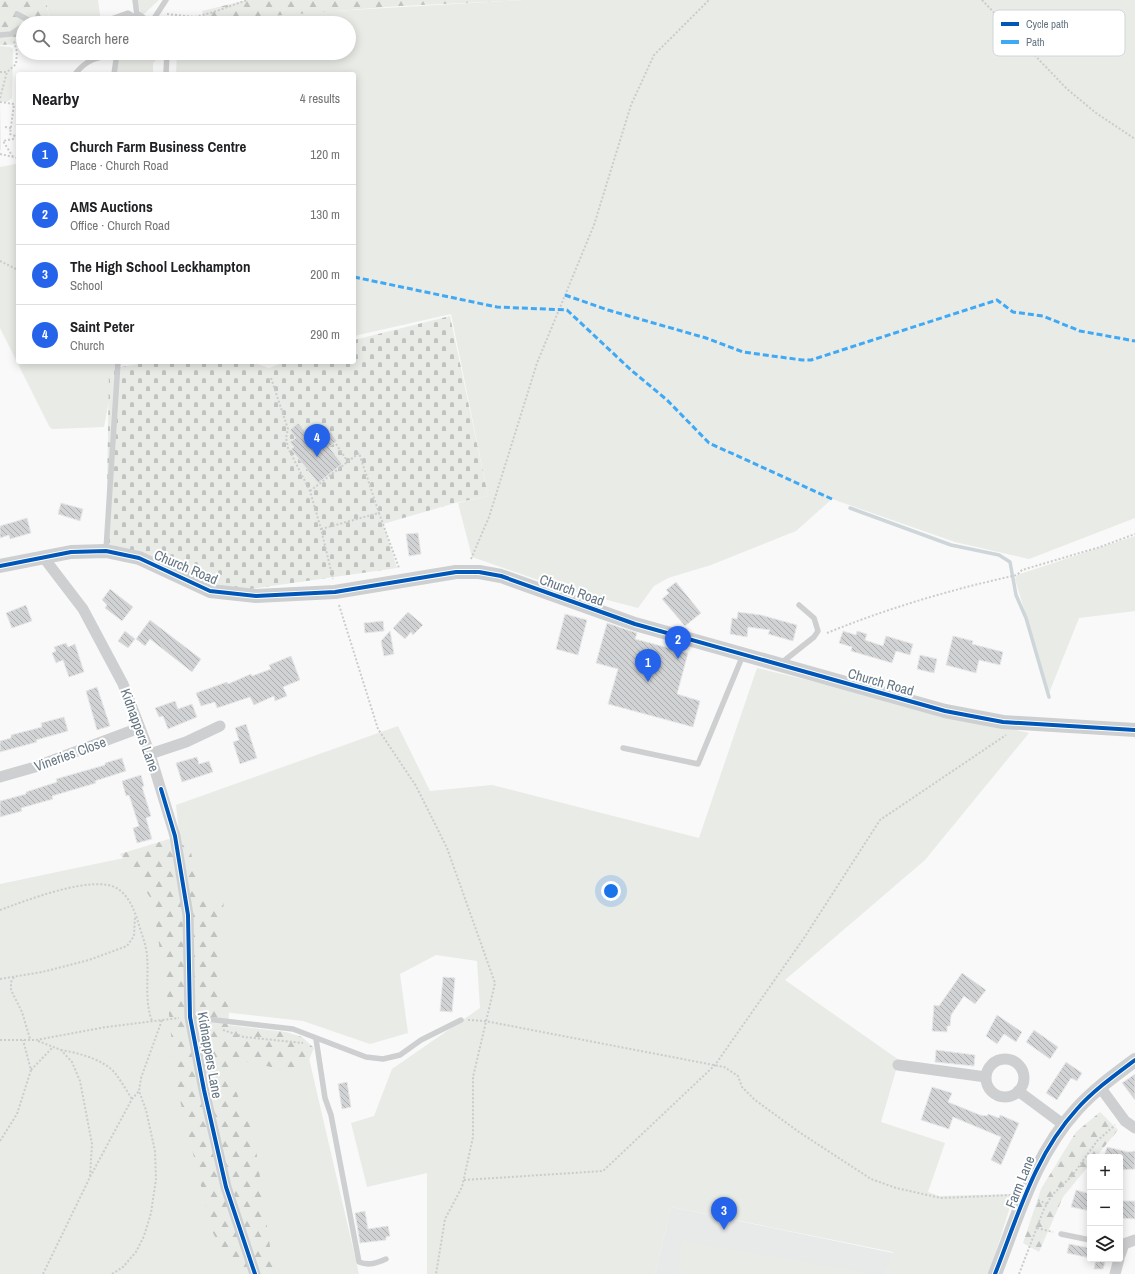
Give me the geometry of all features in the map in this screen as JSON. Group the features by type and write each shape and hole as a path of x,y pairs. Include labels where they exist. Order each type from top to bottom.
{"street":[{"name":"Church Road","path":"0,566 82,550 106,551 139,558 200,587 222,593 256,596 335,592 456,572 501,576 635,624 743,656 945,711 1003,722 1135,730"},
{"name":"Kidnappers Lane","path":"44,558 83,609 123,684 150,754 175,836 188,915 190,1017 204,1090 226,1187 255,1274"},
{"path":"150,754 186,742 220,726"},
{"name":"Vineries Close","path":"0,777 35,767 139,728"},
{"path":"1011,1060 1020,1067 1023,1072 1023,1082 1018,1091 1005,1096 996,1094 989,1086 986,1076 989,1068 996,1061 1011,1060"},
{"name":"Farm Lane","path":"996,1274 1042,1157 1064,1125 1078,1108 1100,1087 1135,1060"},
{"path":"898,1065 986,1076"},
{"path":"1100,1087 1123,1117 1135,1128"},
{"path":"1018,1091 1064,1125"},
{"path":"1123,1247 1127,1242 1135,1240"},
{"path":"1116,1274 1118,1262"}],"lane":[{"path":"134,0 137,16"},
{"path":"156,16 166,0"},
{"path":"120,16 128,13 132,16"},
{"path":"137,13 141,16"},
{"path":"0,35 11,34 16,31"},
{"path":"77,72 85,62 90,60"},
{"path":"114,72 115,60"},
{"path":"166,72 167,60"},
{"path":"106,551 118,364"},
{"path":"778,665 815,636 819,630 817,622 799,605"},
{"path":"623,748 698,764 743,656"},
{"path":"190,1017 293,1029 317,1041 366,1057 383,1059 400,1055 421,1040 461,1020"},
{"path":"317,1041 325,1098 331,1115 359,1262 365,1264 375,1264 386,1258"},
{"path":"1060,1234 1087,1239"}],"path":[{"path":"199,16 247,0"},
{"path":"466,572 489,517 537,363 594,225 631,106 654,55 709,0"},
{"path":"982,0 993,12"},
{"path":"160,9 166,14 185,16"},
{"path":"11,34 16,49"},
{"path":"1035,56 1067,89 1096,113 1135,139"},
{"path":"0,98 7,72 16,64 16,60"},
{"path":"0,72 7,72"},
{"path":"0,102 14,104 10,134 16,136"},
{"path":"5,127 11,128"},
{"path":"13,157 2,141 16,138"},
{"path":"0,154 16,158"},
{"path":"0,261 16,269"},
{"path":"271,378 288,429 286,438 288,448 310,492 321,529 335,592 378,729 416,786 447,848 495,983 473,1077 473,1137 462,1187 445,1219 436,1274"},
{"path":"336,444 348,462"},
{"path":"310,492 359,453 404,581"},
{"path":"321,529 379,513"},
{"path":"815,636 821,636 852,623 970,585 1015,575 1022,570 1100,547 1135,534"},
{"path":"464,1180 603,1171 715,1065 804,938 880,820 1003,738"},
{"path":"0,910 31,897 90,884 108,885 117,888 126,896 136,914 147,952 146,1003 152,1021"},
{"path":"0,979 42,972 89,960 127,946 134,936 136,914"},
{"path":"15,976 11,982 11,990 22,1012 30,1040"},
{"path":"0,1040 36,1040 152,1021 190,1017"},
{"path":"112,1274 123,1267 136,1252 144,1236 151,1212 154,1192 155,1151 146,1110 139,1091 141,1078 162,1020"},
{"path":"461,1020 485,1021 715,1065 738,1076 742,1087 755,1100 799,1132 871,1179 896,1188 941,1198 1026,1195"},
{"path":"219,1030 244,1037 317,1041"},
{"path":"23,1040 31,1070"},
{"path":"36,1040 61,1050 84,1056 105,1066 114,1072 132,1099"},
{"path":"0,1141 17,1114 31,1070 53,1046"},
{"path":"61,1050 72,1062 80,1081 92,1144 90,1177"},
{"path":"43,1274 90,1177 132,1099 139,1091"},
{"path":"1019,1274 1036,1228 1052,1195 1072,1176 1097,1141 1123,1117"},
{"path":"1036,1228 1060,1234"}],"shaded area":[{"path":"671,1207 893,1253 886,1274 655,1274"}],"green space":[{"path":"0,0 46,0 49,16 16,16 16,44 0,45"},
{"path":"46,0 98,0 100,16 49,16"},
{"path":"136,0 159,0 143,15"},
{"path":"247,0 524,0 400,6 270,16 204,16 202,11"},
{"path":"524,0 1135,0 1135,518 1029,559 955,542 832,499 796,531 711,565 668,578 654,586 638,608 558,587 472,557 458,503 488,496 451,314 356,336 356,72 176,72 177,60 356,60 356,16 249,16 300,10 335,11"},
{"path":"0,46 10,47 13,49 12,98 7,102 0,101"},
{"path":"118,60 156,60 153,63 153,72 116,72"},
{"path":"0,101 1,150 0,150"},
{"path":"16,164 16,360 0,328 0,167"},
{"path":"450,316 488,496 455,503 383,524 397,568 222,593 106,551 109,369 139,364 258,364 269,368 280,364 356,364 356,340"},
{"path":"18,364 116,364 104,427 52,429 49,426"},
{"path":"1135,536 1135,611 1079,618 1049,693 1015,579 1017,575"},
{"path":"757,668 1029,733 925,860 785,980 899,1060 881,1122 945,1143 928,1192 939,1196 1014,1194 989,1274 886,1274 893,1252 671,1207 655,1274 427,1274 427,1173 367,1187 351,1123 374,1116 392,1069 480,1008 477,961 436,955 400,974 408,1033 370,1044 303,1021 198,1009 176,805 398,726 430,791 492,785 699,838"},
{"path":"169,839 190,848 201,898 224,899 217,984 230,1002 228,1025 286,1032 302,1037 314,1048 306,1067 298,1073 230,1058 228,1071 254,1136 273,1267 271,1274 240,1274 227,1259 212,1231 176,1084 167,995 152,900 120,854"},
{"path":"162,850 181,1030 308,1054 359,1274 245,1274 237,1264 240,1274 0,1274 0,884"},
{"path":"1100,1112 1118,1130 1098,1154 1087,1154 1087,1168 1063,1197 1039,1252 1023,1243 1041,1189 1076,1132"},
{"path":"682,1241 865,1272 864,1274 677,1274"}],"building":[{"path":"298,423 307,434 308,433 310,435 317,430 323,438 330,432 337,441 329,447 342,464 318,483 291,449 294,447 290,442 296,438 290,430"},
{"path":"61,503 83,509 80,521 58,514"},
{"path":"27,518 31,533 10,539 9,535 0,538 0,526"},
{"path":"418,533 421,554 409,556 406,534"},
{"path":"676,582 701,613 685,626 662,599 669,593 666,590"},
{"path":"110,589 133,607 122,621 105,608 107,605 102,600"},
{"path":"26,605 32,621 12,628 6,613"},
{"path":"408,612 423,625 413,635 411,632 405,639 393,628"},
{"path":"738,612 761,615 797,625 793,641 768,634 770,630 748,627 747,637 730,634 732,618 737,619"},
{"path":"565,614 587,620 578,655 556,649"},
{"path":"150,620 201,659 192,672 150,639 145,646 136,639"},
{"path":"383,621 384,631 365,633 364,623"},
{"path":"607,623 637,633 635,639 688,653 677,694 700,701 693,727 608,704 618,669 596,663"},
{"path":"125,631 135,639 128,648 118,641"},
{"path":"390,631 394,654 384,656 381,641"},
{"path":"843,631 856,635 857,631 867,634 865,640 883,646 886,636 913,644 910,655 896,651 892,663 851,651 852,647 839,643"},
{"path":"953,636 973,641 972,644 1003,652 1000,665 979,660 976,673 946,665"},
{"path":"66,643 68,647 75,644 84,672 69,677 63,660 56,663 52,653 56,651 54,647"},
{"path":"920,655 937,659 934,673 917,669"},
{"path":"291,656 300,680 283,687 287,696 275,701 274,696 254,705 250,697 217,708 215,702 201,706 196,693 227,682 228,684 251,674 252,676 271,669 269,665"},
{"path":"97,687 110,726 97,730 86,691"},
{"path":"175,701 178,709 192,704 197,717 168,729 163,716 159,717 155,708"},
{"path":"64,717 68,731 36,740 37,742 0,752 0,741 11,738 11,735 42,727 41,723"},
{"path":"246,724 257,758 240,764 233,742 239,740 235,728"},
{"path":"197,757 199,764 209,761 213,772 182,782 176,763"},
{"path":"122,758 126,771 95,781 96,783 52,796 53,799 21,808 22,811 0,817 0,801 26,794 26,792 57,782 56,779 105,765 105,763"},
{"path":"141,775 144,786 142,787 151,816 146,818 152,839 137,843 133,828 139,826 129,795 126,796 122,781"},
{"path":"962,973 986,990 975,1004 964,996 951,1015 950,1026 947,1026 947,1032 932,1031 934,1005 939,1006"},
{"path":"443,977 455,978 452,1012 440,1011"},
{"path":"997,1015 1022,1032 1016,1042 1004,1034 997,1044 986,1036"},
{"path":"1034,1030 1058,1047 1050,1059 1026,1042"},
{"path":"936,1050 975,1055 974,1066 935,1062"},
{"path":"1066,1062 1082,1073 1077,1081 1071,1078 1057,1100 1046,1093"},
{"path":"1135,1074 1135,1100 1122,1083"},
{"path":"347,1082 351,1107 342,1109 338,1084"},
{"path":"932,1087 952,1093 948,1102 980,1115 987,1116 988,1114 999,1118 1000,1115 1019,1123 1001,1165 991,1160 1001,1137 953,1117 949,1129 921,1120"},
{"path":"1107,1147 1128,1152 1135,1151 1135,1169 1123,1170 1123,1154 1105,1154"},
{"path":"1076,1190 1087,1193 1087,1210 1071,1207"},
{"path":"1123,1201 1135,1201 1135,1219 1123,1218"},
{"path":"365,1211 368,1229 388,1226 390,1236 386,1237 386,1240 360,1243 355,1213"},
{"path":"1069,1244 1087,1247 1087,1257 1067,1253"},
{"path":"1095,1262 1105,1262 1103,1269 1094,1269"}],"waterway":[{"path":"850,508 951,545 999,555 1010,562 1016,595 1026,618 1049,697"}],"marked path":[{"path":"356,277 497,307 567,310 631,370 667,400 709,443 832,499"},
{"path":"565,295 608,310 706,338 743,352 802,360 811,360 997,300 1013,312 1043,316 1080,331 1135,341"}],"cycle path":[{"path":"0,566 71,552 106,551 139,558 210,591 256,596 335,592 456,572 479,572 501,576 635,624 945,711 1003,722 1135,730"},
{"path":"161,789 175,836 188,915 190,1017 204,1090 226,1187 255,1274"},
{"path":"995,1274 1028,1187 1049,1146 1062,1127 1090,1095 1135,1060"}],"place":[{"name":"Saint Peter","path":"317,457"},
{"name":"AMS Auctions","path":"678,659"},
{"name":"Church Farm Business Centre","path":"648,682"},
{"name":"The High School Leckhampton","path":"724,1230"}]}
